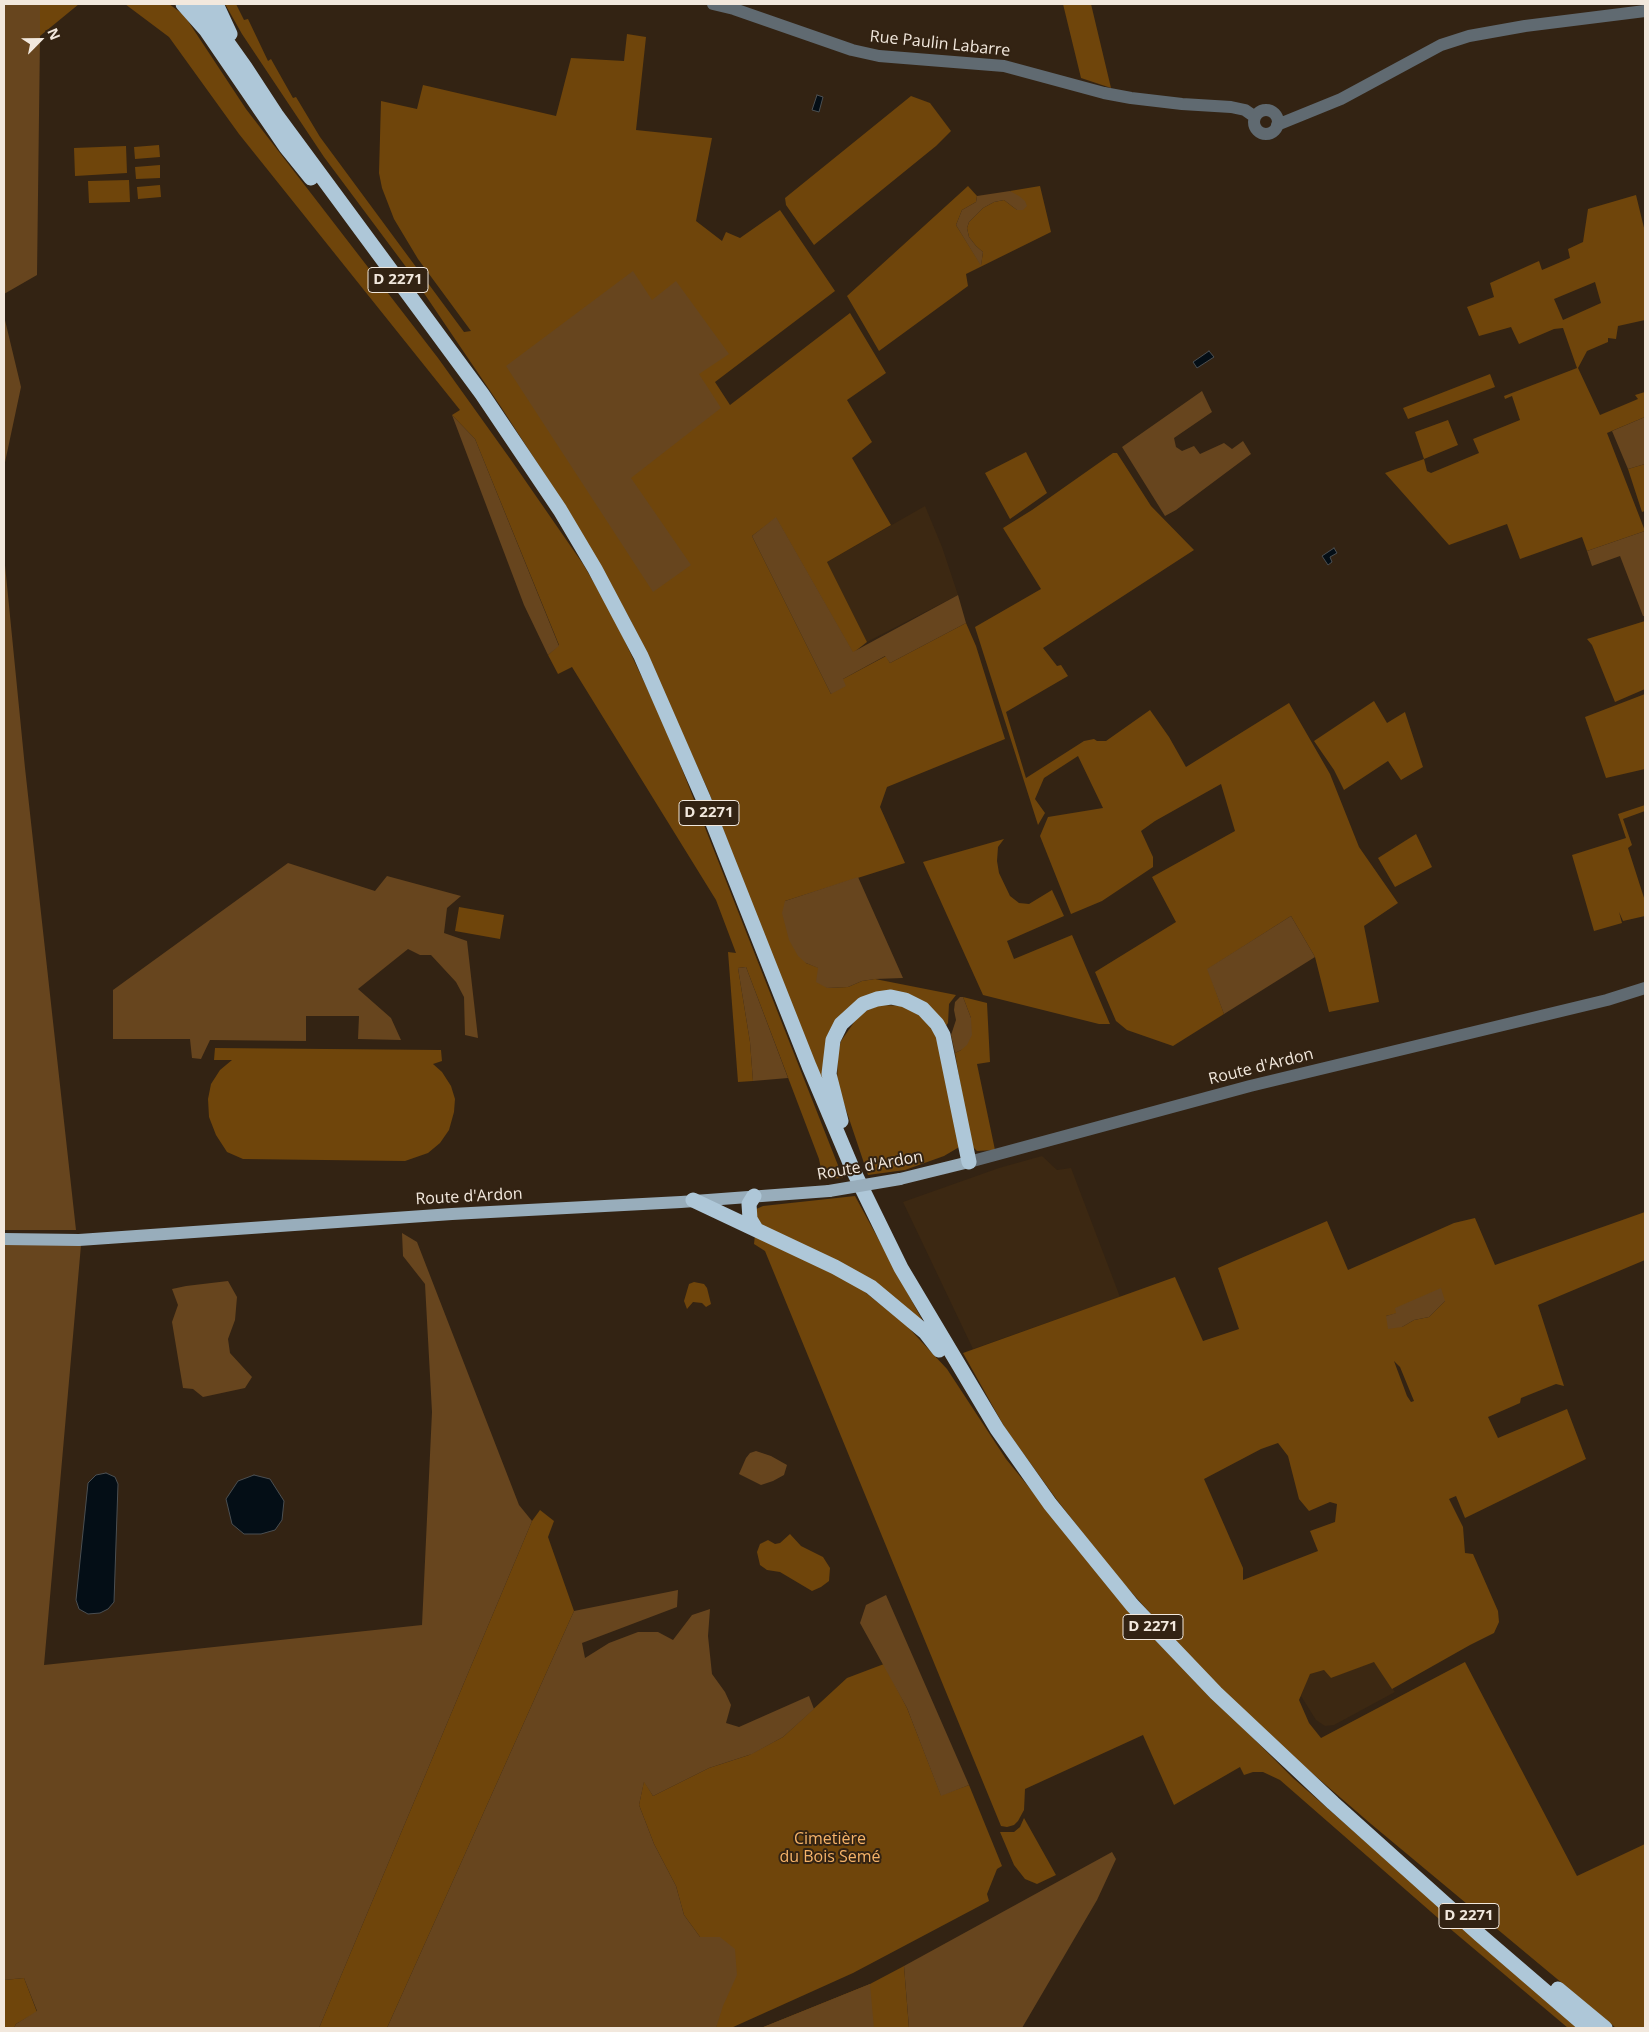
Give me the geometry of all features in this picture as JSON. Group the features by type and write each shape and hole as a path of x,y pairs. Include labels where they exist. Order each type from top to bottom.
{"highway":[{"path":"183,4 206,30 286,147 324,194 394,289 472,382"},
{"name":"D 2271","path":"200,4 277,116 472,382 560,510 595,569 641,656 703,798 805,1056 853,1170 901,1268 997,1429 1050,1504 1132,1605 1216,1693 1333,1803 1480,1935 1588,2028"},
{"name":"D 2271","path":"216,4 245,67"},
{"path":"901,1268 840,1119 829,1074 833,1040 841,1024 862,1004 884,998 905,1000 923,1009 937,1024 946,1046 969,1162"},
{"path":"754,1196 749,1204 750,1218 756,1229"},
{"path":"694,1200 835,1266 871,1287 925,1332 974,1402 997,1429"},
{"name":"D 2271","path":"1333,1803 1605,2028"}],"main road":[{"name":"Route d'Ardon","path":"4,1238 79,1240 452,1214 829,1191 900,1179 969,1162"}],"street":[{"name":"Rue Paulin Labarre","path":"713,4 734,9 852,50 879,56 1004,66 1104,93 1173,103 1245,110 1255,117"},
{"path":"1318,108 1288,113 1273,113 1263,110 1255,117 1255,127 1260,132 1272,132 1277,125 1318,108 1358,90 1441,45 1469,36 1526,26 1645,11"},
{"path":"1273,113 1277,118 1277,125"},
{"name":"Route d'Ardon","path":"969,1162 1250,1086 1607,1000 1645,988"}],"shaded area":[{"path":"4,4 40,4 40,36 37,275 4,294"},
{"path":"817,95 823,97 819,112 812,110"},
{"path":"1010,191 1025,201 1027,206 1023,210 1017,210 1004,200 994,202 983,208 969,222 967,228 969,237 983,252 981,266 956,225 962,210 976,202 977,196"},
{"path":"633,271 652,300 676,281 729,354 699,374 721,408 631,478 691,565 653,592 506,366"},
{"path":"4,316 21,387 4,467"},
{"path":"1209,351 1214,357 1197,368 1193,362"},
{"path":"1202,391 1212,412 1174,438 1176,447 1182,451 1194,446 1200,454 1224,443 1232,449 1243,441 1251,454 1176,510 1165,516 1122,447"},
{"path":"452,415 475,439 559,646 548,655 524,605"},
{"path":"1645,417 1645,464 1628,469 1612,431"},
{"path":"925,506 942,547 958,595 867,642 827,562"},
{"path":"776,517 853,652 958,595 966,623 890,663 885,656 843,679 846,686 831,694 752,536"},
{"path":"1645,531 1645,616 1643,616 1620,556 1592,566 1587,551"},
{"path":"1334,548 1337,553 1330,557 1332,562 1328,565 1322,556"},
{"path":"4,555 25,768 76,1230 4,1230"},
{"path":"288,863 375,891 387,876 461,896 447,908 444,933 467,941 478,1038 465,1035 464,997 456,982 431,955 420,955 408,949 358,989 391,1018 401,1040 358,1039 359,1016 306,1016 306,1041 210,1040 201,1059 192,1058 190,1039 113,1039 113,990"},
{"path":"858,877 903,978 875,979 862,981 848,987 827,988 816,982 818,968 806,963 798,956 789,940 782,913 785,901"},
{"path":"1291,916 1315,957 1224,1014 1207,969"},
{"path":"746,967 788,1078 753,1081 750,1042 738,968"},
{"path":"960,997 963,997 971,1018 972,1035 967,1045 955,1053 951,1035 956,1020 955,1002"},
{"path":"1042,1156 1057,1170 1071,1168 1120,1297 973,1349 903,1202 999,1168"},
{"path":"402,1233 417,1242 519,1505 532,1521 319,2028 14,2028 16,2024 37,2011 24,1978 4,1980 4,1245 81,1245 44,1665 422,1625 432,1412 425,1284 403,1256"},
{"path":"228,1281 237,1297 235,1320 228,1339 230,1353 252,1377 245,1388 203,1397 193,1389 183,1388 172,1322 178,1305 172,1289"},
{"path":"1441,1288 1445,1301 1429,1317 1414,1320 1402,1327 1388,1329 1386,1316 1396,1313 1395,1308"},
{"path":"756,1451 771,1456 787,1465 784,1475 761,1485 739,1474 746,1458 750,1453"},
{"path":"106,1473 115,1477 118,1484 114,1602 108,1609 100,1613 88,1614 79,1609 76,1600 88,1483 96,1475"},
{"path":"254,1475 270,1479 284,1501 282,1520 275,1530 261,1534 244,1534 232,1524 226,1499 238,1481"},
{"path":"678,1590 677,1607 582,1643 585,1658 609,1643 638,1632 658,1632 673,1640 692,1615 710,1609 708,1636 712,1674 725,1692 731,1705 726,1723 739,1727 809,1696 814,1709 783,1737 752,1754 709,1768 653,1796 644,1782 639,1805 654,1844 676,1886 684,1915 700,1937 720,1937 735,1949 737,1975 723,2006 716,2028 387,2028 574,1611"},
{"path":"886,1595 969,1785 941,1796 907,1708 860,1623 866,1605"},
{"path":"1374,1661 1395,1692 1334,1725 1325,1726 1316,1720 1301,1696 1309,1674 1324,1670 1331,1678"},
{"path":"1112,1852 1116,1859 1097,1900 1022,2028 909,2028 904,1966"},
{"path":"870,1984 874,2028 761,2028"}],"green space":[{"path":"40,4 79,4 40,36"},
{"path":"125,4 169,4 184,15 246,109 438,358 583,564 611,612 665,726 843,1178 823,1179 819,1159 746,967 738,968 750,1042 753,1081 738,1082 728,952 736,953 716,900 572,667 558,674 548,655 559,645 475,439 452,415 460,410 239,134 169,37"},
{"path":"225,4 236,4 244,20 248,19 268,61 271,59 293,98 296,97 320,137 464,332 471,331 418,259 394,219 382,188 379,173 381,101 417,109 423,85 556,116 571,58 624,61 627,34 646,37 636,130 712,138 696,221 722,241 726,232 740,238 780,210 835,291 715,382 730,405 850,313 886,373 847,400 872,442 852,458 891,525 827,562 867,642 853,653 776,518 752,536 831,694 843,679 886,656 890,663 966,623 976,646 1005,739 887,787 880,807 905,863 785,901 806,963 819,968 827,988 848,987 862,981 875,979 956,995 949,1004 948,1023 946,1026 920,1001 850,1008 823,1089 708,790 631,621 571,515 501,407 409,271 324,157 242,34"},
{"path":"1063,4 1091,4 1111,88 1081,78"},
{"path":"911,96 930,103 951,131 936,146 814,245 786,205 785,198"},
{"path":"159,145 160,157 135,159 134,147"},
{"path":"126,146 127,173 75,176 74,148"},
{"path":"160,165 160,178 136,179 135,167"},
{"path":"129,180 130,202 89,203 88,181"},
{"path":"160,185 161,197 138,199 137,187"},
{"path":"968,186 977,196 976,202 962,210 956,225 981,265 983,252 969,237 967,228 969,222 983,208 994,202 1004,200 1017,210 1013,194 1010,191 1040,186 1051,232 966,274 968,286 879,351 847,296"},
{"path":"1636,195 1645,232 1645,320 1618,326 1616,339 1608,338 1608,342 1587,351 1578,368 1600,415 1638,399 1635,395 1645,392 1645,417 1607,433 1645,531 1587,551 1582,537 1520,559 1507,524 1449,545 1385,473 1424,459 1427,471 1431,473 1479,453 1473,439 1520,420 1512,396 1505,399 1504,396 1577,368 1563,328 1554,329 1519,344 1511,327 1479,336 1467,307 1494,297 1490,283 1539,261 1542,270 1570,258 1568,249 1583,242 1588,209","holes":["1595,282 1601,303 1563,320 1554,299"]},
{"path":"1490,374 1495,387 1408,419 1403,408"},
{"path":"1448,420 1458,445 1424,459 1415,432"},
{"path":"1026,452 1047,493 1010,519 985,473"},
{"path":"1113,453 1117,453 1151,506 1194,550 1043,648 1057,666 1061,665 1068,676 1006,712 1026,778 1084,741 1094,739 1106,741 1150,710 1169,737 1186,767 1289,703 1330,774 1359,847 1398,903 1364,926 1379,1002 1329,1012 1315,957 1291,916 1208,969 1224,1014 1173,1046 1127,1030 1116,1021 1095,972 1176,922 1152,877 1235,831 1221,784 1155,821 1141,831 1153,857 1153,867 1102,901 1071,914 1040,836 1048,817 1103,808 1078,756 1044,778 1035,799 1045,813 1038,825 975,627 1041,589 1003,528"},
{"path":"1645,464 1645,511 1642,512 1628,469"},
{"path":"1645,621 1645,689 1615,702 1592,645 1587,639"},
{"path":"1645,694 1645,769 1606,778 1585,717"},
{"path":"1374,701 1387,723 1405,712 1423,767 1401,780 1388,761 1344,790 1334,770 1314,741"},
{"path":"1645,805 1645,811 1623,819 1632,845 1628,848 1645,901 1645,916 1623,921 1619,912 1622,923 1594,931 1572,855 1626,838 1618,814"},
{"path":"1416,834 1432,867 1395,887 1378,858"},
{"path":"1004,839 998,847 997,861 999,873 1010,896 1019,903 1029,904 1052,890 1064,916 1007,941 1014,959 1072,935 1110,1024 1099,1024 983,995 923,862"},
{"path":"459,907 504,915 500,939 455,931"},
{"path":"963,997 987,1003 990,1062 977,1064 995,1150 977,1151 971,1145 955,1053 961,1050 971,1018"},
{"path":"880,1005 904,1006 927,1020 940,1043 961,1146 944,1156 905,1170 868,1175 837,1083 838,1052 841,1041 857,1018 863,1012"},
{"path":"215,1048 441,1050 442,1061 433,1064 442,1072 451,1086 455,1099 449,1130 440,1143 428,1153 405,1161 243,1159 227,1152 216,1135 209,1117 208,1099 211,1084 220,1070 232,1060 214,1060"},
{"path":"855,1196 926,1327 758,1224 754,1210 763,1206"},
{"path":"1645,1212 1645,1260 1538,1305 1564,1386 1556,1384 1521,1398 1520,1403 1488,1417 1498,1438 1567,1409 1586,1459 1465,1518 1456,1496 1449,1499 1463,1527 1465,1553 1473,1554 1498,1611 1499,1622 1494,1633 1392,1689 1374,1662 1331,1678 1324,1670 1310,1674 1299,1700 1309,1723 1321,1738 1465,1662 1577,1876 1645,1844 1645,2028 1616,2028 1371,1824 1283,1748 1226,1694 1116,1575 1057,1500 1005,1428 963,1353 1175,1277 1203,1341 1239,1329 1218,1268 1327,1221 1348,1270 1454,1223 1475,1218 1495,1265","holes":["1445,1301 1429,1317 1414,1320 1402,1327 1386,1316","1394,1361 1400,1367 1414,1401 1411,1402","1278,1443 1288,1456 1299,1499 1309,1511 1330,1502 1337,1504 1335,1522 1310,1531 1318,1551 1243,1580 1243,1568 1204,1479 1261,1449"]},
{"path":"755,1235 855,1284 906,1325 947,1369 1006,1459 1146,1631 1293,1778 1578,2028 1568,2028 1454,1932 1280,1780 1263,1772 1253,1772 1244,1775 1240,1767 1174,1805 1143,1735 1025,1789 1024,1810 1018,1821 1014,1825 1001,1826 765,1251 754,1244"},
{"path":"694,1282 704,1284 707,1288 711,1304 706,1307 702,1303 693,1302 687,1309 684,1301 689,1284"},
{"path":"540,1510 554,1521 548,1537 574,1611 387,2028 319,2028 532,1521"},
{"path":"790,1534 801,1546 823,1557 830,1568 829,1581 821,1587 812,1591 780,1572 767,1570 760,1565 757,1552 760,1544 768,1540 775,1544 780,1543"},
{"name":"Cimetière du Bois Semé","path":"884,1664 907,1708 941,1795 969,1785 1002,1866 997,1869 987,1894 989,1901 853,1973 731,2028 716,2028 720,1937 700,1937 684,1915 676,1886 654,1844 639,1805 644,1781 653,1796 709,1768 749,1755 783,1737 847,1678"},
{"path":"1024,1818 1056,1875 1037,1884 1025,1879 1014,1865 1000,1832 1014,1832 1020,1827"},
{"path":"904,1966 909,2028 761,2028 870,1984"},
{"path":"24,1978 37,2012 16,2024 14,2028 4,2028 4,1980"}]}
